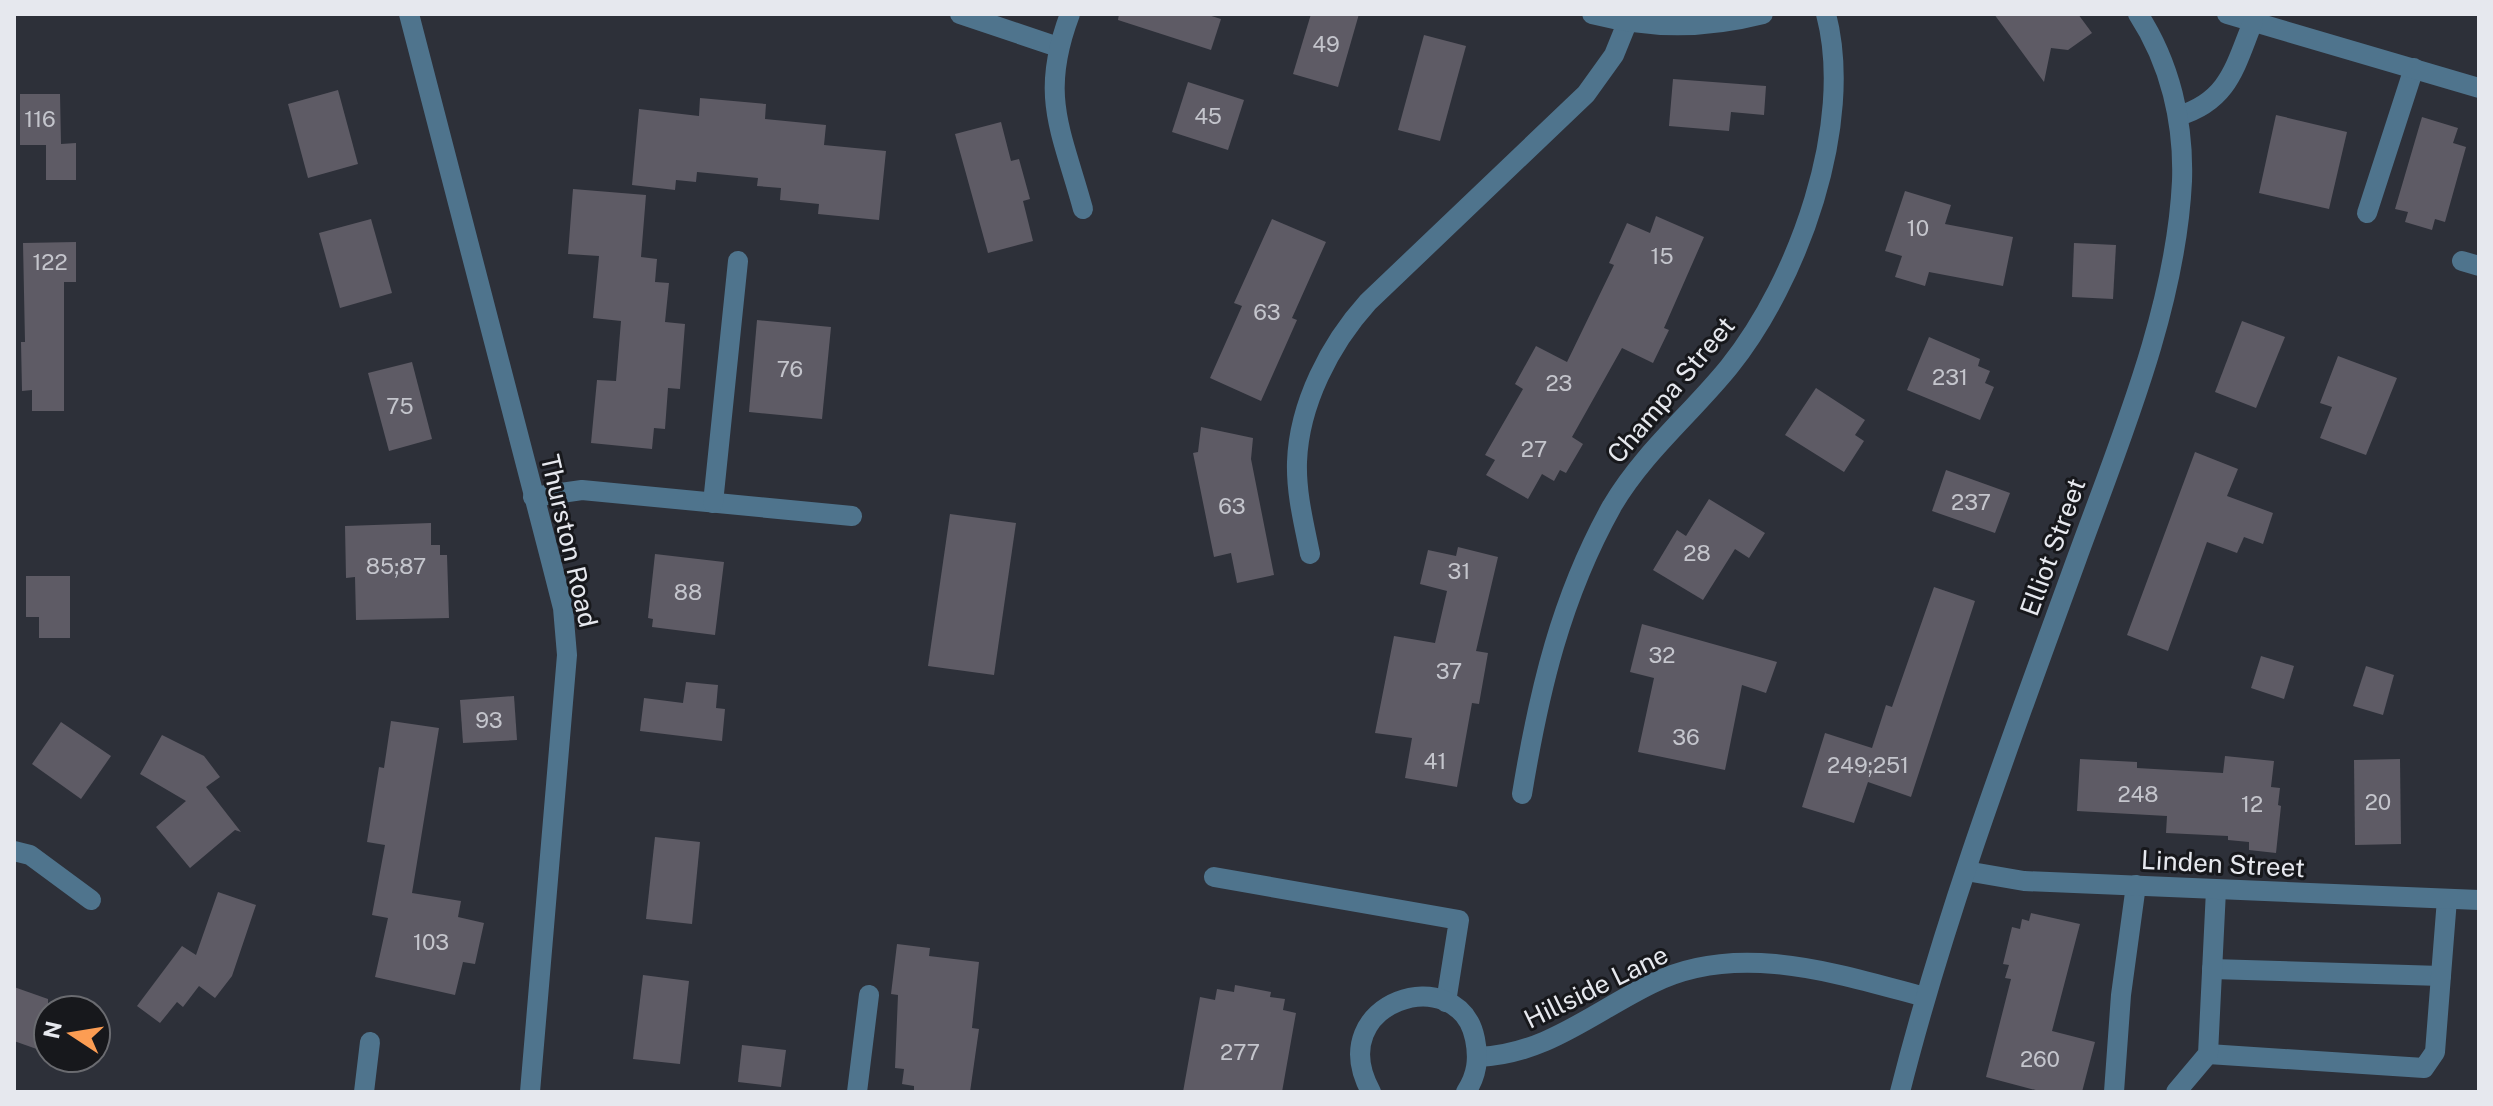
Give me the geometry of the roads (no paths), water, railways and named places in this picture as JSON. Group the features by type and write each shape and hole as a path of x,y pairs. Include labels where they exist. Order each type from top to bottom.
{"street":[{"name":"Thurston Road","path":"409,14 563,608 567,655 530,1092"},
{"path":"960,14 1058,47"},
{"path":"1070,14 1058,47 1052,79 1055,106 1083,209"},
{"path":"1592,14 1627,23 1687,27 1763,14"},
{"name":"Champa Street","path":"1522,794 1544,675 1579,570 1633,472 1746,343 1777,292 1803,234 1826,153 1833,68 1826,14"},
{"name":"Elliot Street","path":"1900,1092 1925,997 1966,871 2128,416 2152,338 2179,206 2182,158 2178,116 2166,70 2138,14"},
{"path":"2227,14 2479,88"},
{"path":"2178,116 2193,111 2219,94 2253,22"},
{"path":"1310,554 1299,492 1298,444 1310,400 1341,337 1368,302 1586,94 1614,55 1627,23"},
{"path":"2367,213 2414,68"},
{"path":"713,503 738,261"},
{"path":"533,497 582,490 852,516"},
{"path":"14,851 30,855 91,900"},
{"name":"Linden Street","path":"1966,871 2003,879 2479,900"},
{"path":"1214,877 1459,920 1446,1002"},
{"path":"2114,1092 2136,885"},
{"path":"2176,1092 2208,1054 2216,890"},
{"path":"2208,1054 2424,1068 2435,1052 2447,899"},
{"name":"Hillside Lane","path":"1479,1057 1509,1056 1548,1042 1654,982 1685,971 1723,964 1801,966 1925,997"},
{"path":"2212,969 2441,976"},
{"path":"857,1092 869,995"},
{"path":"1371,1092 1359,1063 1362,1036 1376,1013 1410,996 1446,1002 1460,1012 1473,1030 1479,1057 1466,1092"},
{"path":"364,1092 370,1042"}]}
